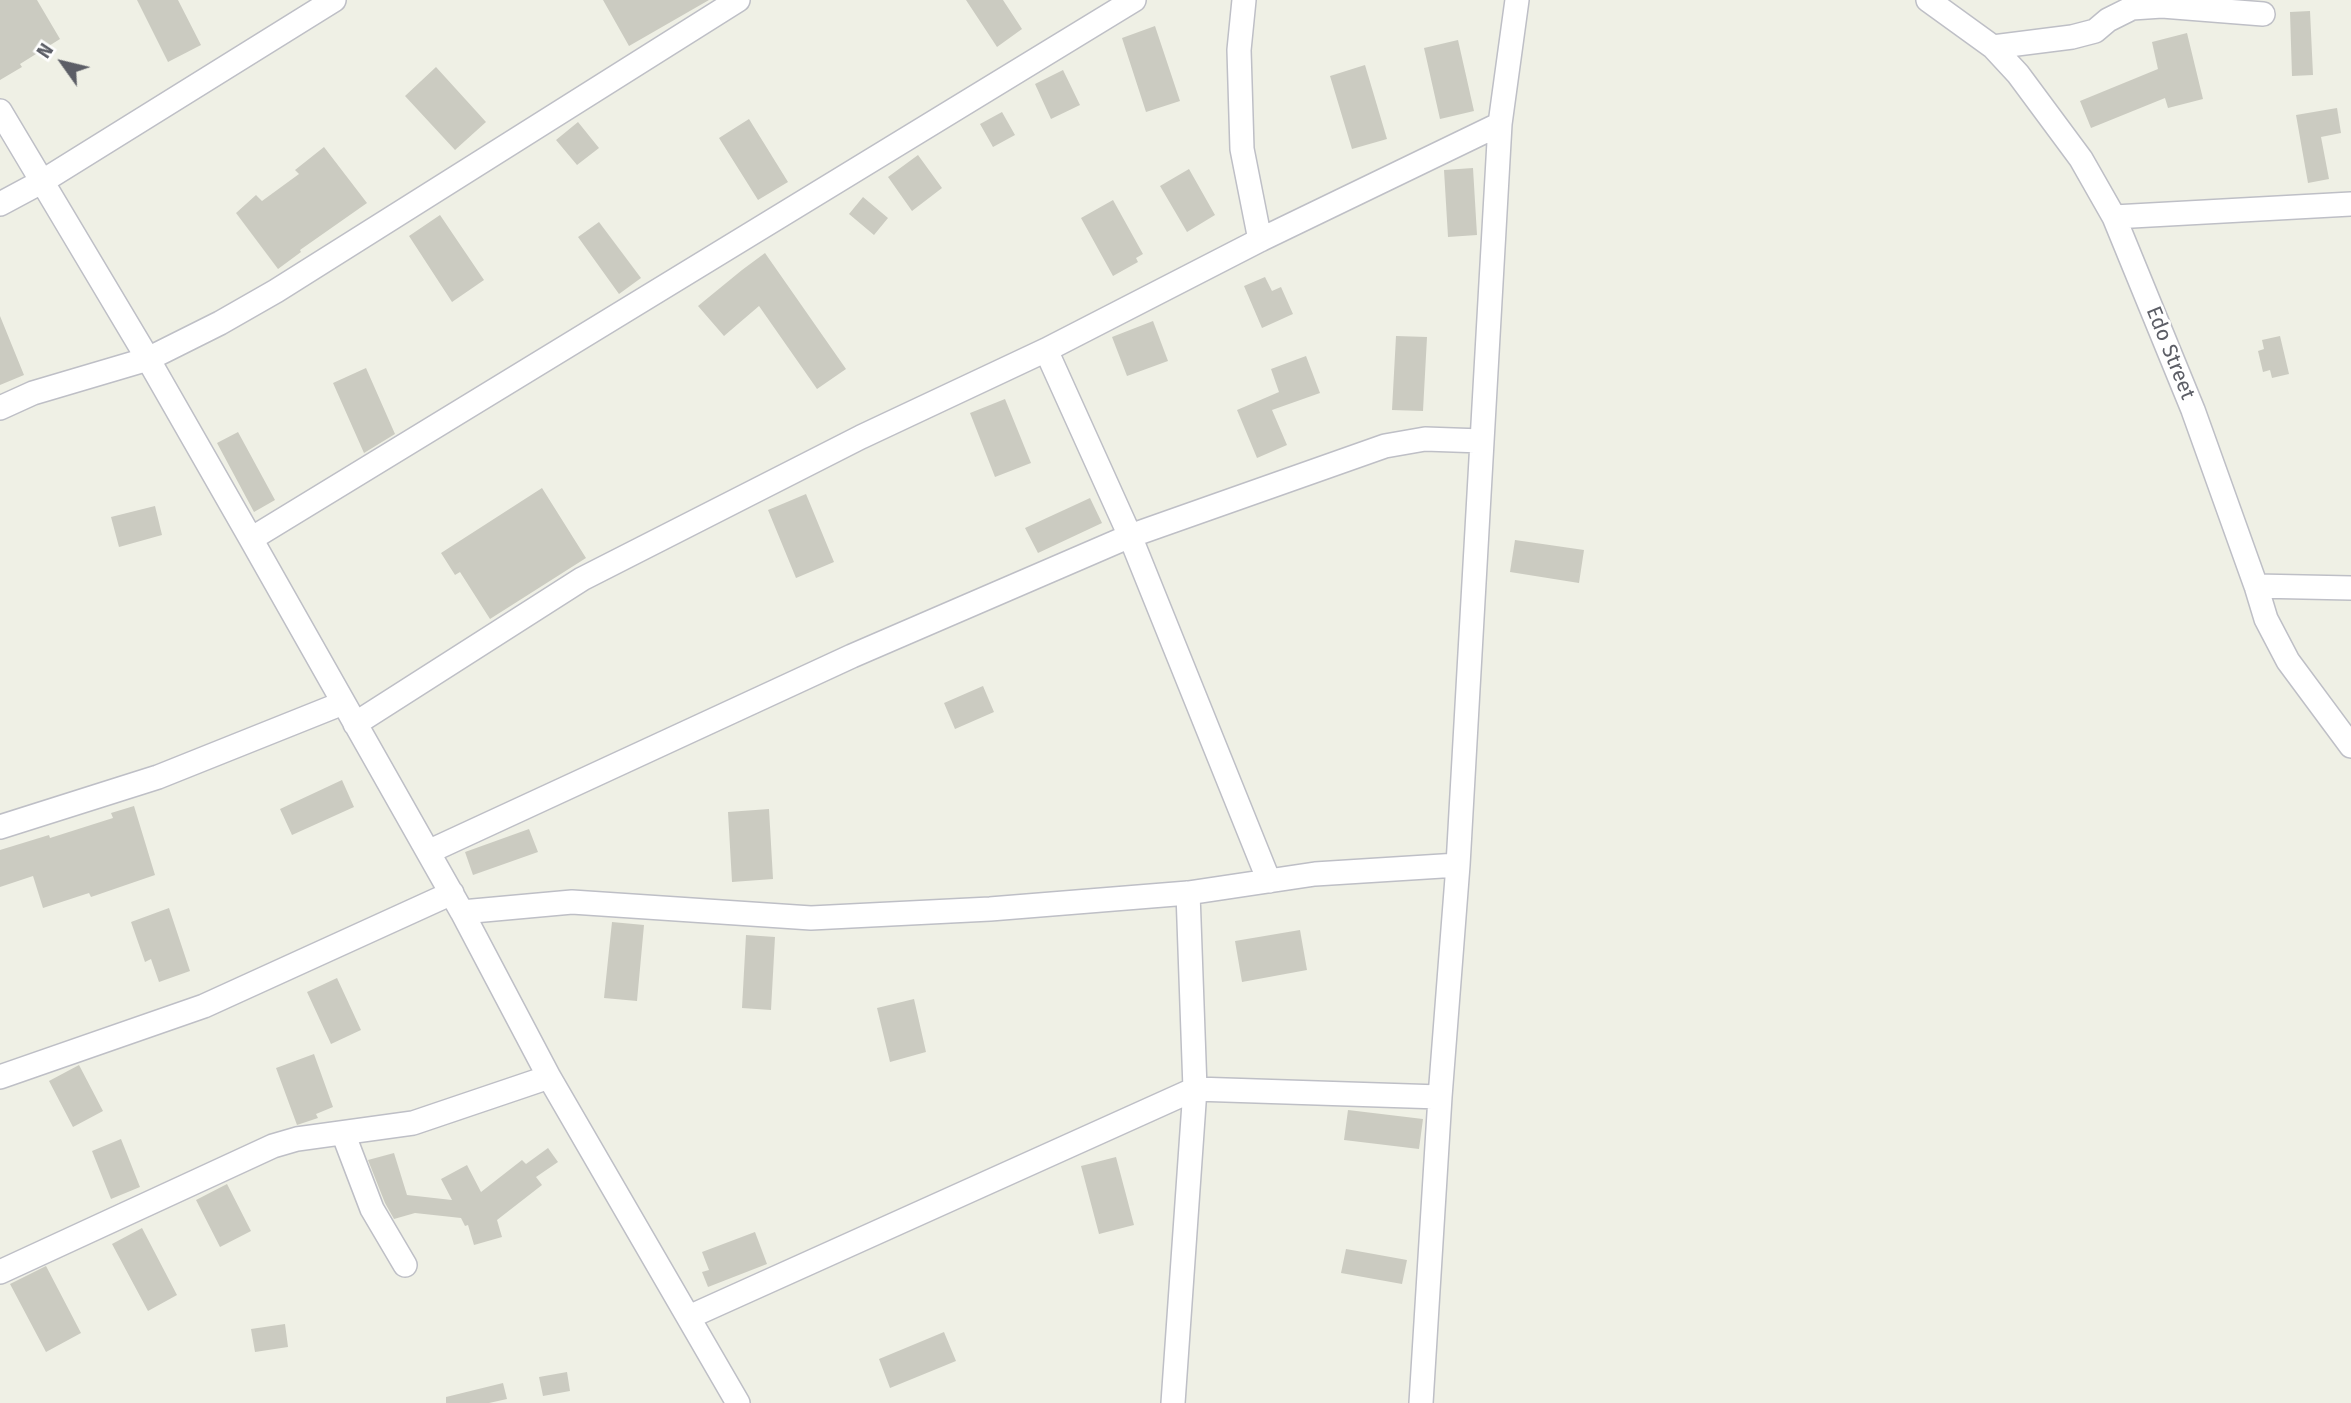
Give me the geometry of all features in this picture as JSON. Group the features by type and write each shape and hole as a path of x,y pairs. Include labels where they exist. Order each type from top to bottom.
{"street":[{"path":"0,204 43,181 334,0"},
{"path":"0,408 33,393 148,359 220,323 276,291 738,0"},
{"path":"251,539 1134,0"},
{"path":"1244,0 1239,50 1242,149 1260,240"},
{"path":"1421,1403 1458,865 1500,124 1517,0"},
{"name":"Edo Street","path":"1928,0 1993,47 2018,74 2081,159 2114,217 2193,410 2266,619 2288,661 2351,746"},
{"path":"1993,47 2095,31 2108,20 2132,8 2162,6 2263,14"},
{"path":"0,111 148,359 251,539 457,902 549,1077 738,1403"},
{"path":"355,724 582,579 861,437 1046,350 1260,240 1500,124"},
{"path":"2114,217 2351,204"},
{"path":"1046,350 1130,537 1269,881"},
{"path":"428,852 852,656 1130,537 1385,446 1425,439 1482,441"},
{"path":"2256,586 2351,588"},
{"path":"0,827 158,777 343,703"},
{"path":"0,1077 204,1006 457,902 572,902 811,918 990,909 1188,893 1315,874 1458,865"},
{"path":"1173,1403 1195,1089 1188,893"},
{"path":"0,1272 273,1146 297,1139 413,1123 549,1077"},
{"path":"689,1317 1195,1089 1440,1097"},
{"path":"343,1133 372,1209 405,1265"}],"building":[{"path":"0,0 37,0 60,39 0,80"},
{"path":"137,0 178,0 201,45 168,62"},
{"path":"603,0 709,0 629,46"},
{"path":"966,0 1003,0 1022,29 997,47"},
{"path":"2310,11 2313,75 2292,76 2290,12"},
{"path":"1155,26 1180,101 1146,112 1122,38"},
{"path":"2187,33 2203,99 2168,108 2165,98 2091,128 2080,101 2158,69 2152,42"},
{"path":"1458,40 1474,111 1440,119 1424,48"},
{"path":"1365,65 1387,139 1352,149 1330,76"},
{"path":"436,67 486,122 455,150 405,96"},
{"path":"1063,70 1080,105 1051,119 1035,84"},
{"path":"2337,108 2341,133 2321,137 2329,179 2308,183 2296,115"},
{"path":"1002,112 1015,135 993,147 980,124"},
{"path":"749,119 788,182 758,200 719,138"},
{"path":"578,122 599,148 577,165 556,140"},
{"path":"324,147 367,203 300,250 301,252 278,269 236,213 256,195 262,201 299,174 295,170"},
{"path":"918,155 942,188 912,211 888,177"},
{"path":"1473,168 1477,235 1448,237 1444,170"},
{"path":"1189,169 1215,215 1187,232 1160,186"},
{"path":"863,197 888,218 874,235 849,214"},
{"path":"1113,200 1143,254 1136,258 1138,262 1113,276 1081,218"},
{"path":"440,215 484,280 452,302 409,236"},
{"path":"599,222 641,278 619,294 578,237"},
{"path":"765,253 846,369 817,389 759,306 724,336 698,306"},
{"path":"1265,277 1272,291 1281,287 1293,314 1262,328 1244,286"},
{"path":"0,316 24,375 0,385"},
{"path":"1153,321 1168,361 1127,376 1112,337"},
{"path":"1396,336 1427,337 1423,411 1392,410"},
{"path":"2280,336 2289,374 2272,378 2270,370 2263,372 2258,351 2264,349 2262,340"},
{"path":"1306,356 1320,393 1272,410 1287,445 1257,458 1237,410 1279,392 1271,369"},
{"path":"366,368 395,434 364,453 333,383"},
{"path":"1005,399 1031,463 995,477 970,413"},
{"path":"238,432 275,500 254,512 217,443"},
{"path":"542,488 586,558 490,619 460,572 455,575 441,553"},
{"path":"806,494 834,562 796,578 768,510"},
{"path":"1090,498 1102,523 1038,553 1025,528"},
{"path":"155,506 162,535 119,547 111,517"},
{"path":"1515,540 1584,550 1579,583 1510,572"},
{"path":"983,686 994,712 955,729 944,703"},
{"path":"342,780 354,807 292,835 280,809"},
{"path":"134,806 155,875 91,897 89,893 43,908 33,876 0,887 0,850 113,818 111,813"},
{"path":"769,809 773,879 732,882 728,812"},
{"path":"529,829 538,852 473,875 465,852"},
{"path":"169,908 190,971 159,982 151,959 145,962 131,922"},
{"path":"612,922 644,925 637,1001 604,998"},
{"path":"1300,930 1307,970 1242,982 1235,941"},
{"path":"746,935 775,937 771,1010 742,1008"},
{"path":"337,978 361,1030 331,1044 307,992"},
{"path":"914,999 926,1052 890,1062 877,1008"},
{"path":"314,1054 333,1107 316,1114 318,1118 297,1125 276,1068"},
{"path":"79,1065 103,1111 73,1127 49,1081"},
{"path":"1348,1110 1423,1119 1419,1149 1344,1140"},
{"path":"121,1139 140,1187 111,1199 92,1151"},
{"path":"548,1148 558,1162 536,1177 542,1185 497,1220 502,1237 474,1245 468,1225 465,1226 461,1218 415,1213 394,1219 368,1160 394,1153 407,1195 452,1200 441,1179 467,1165 481,1192 522,1160 526,1164"},
{"path":"1116,1157 1134,1225 1099,1234 1081,1166"},
{"path":"227,1184 251,1231 220,1247 196,1200"},
{"path":"142,1228 177,1295 148,1311 112,1244"},
{"path":"755,1232 767,1264 708,1287 702,1272 709,1270 702,1252"},
{"path":"1346,1249 1407,1260 1402,1284 1341,1273"},
{"path":"46,1266 81,1333 46,1352 10,1284"},
{"path":"285,1324 288,1347 255,1352 251,1329"},
{"path":"944,1332 956,1361 890,1388 879,1359"},
{"path":"567,1372 570,1391 543,1396 539,1377"},
{"path":"503,1383 507,1399 489,1403 446,1403 446,1397"}]}
